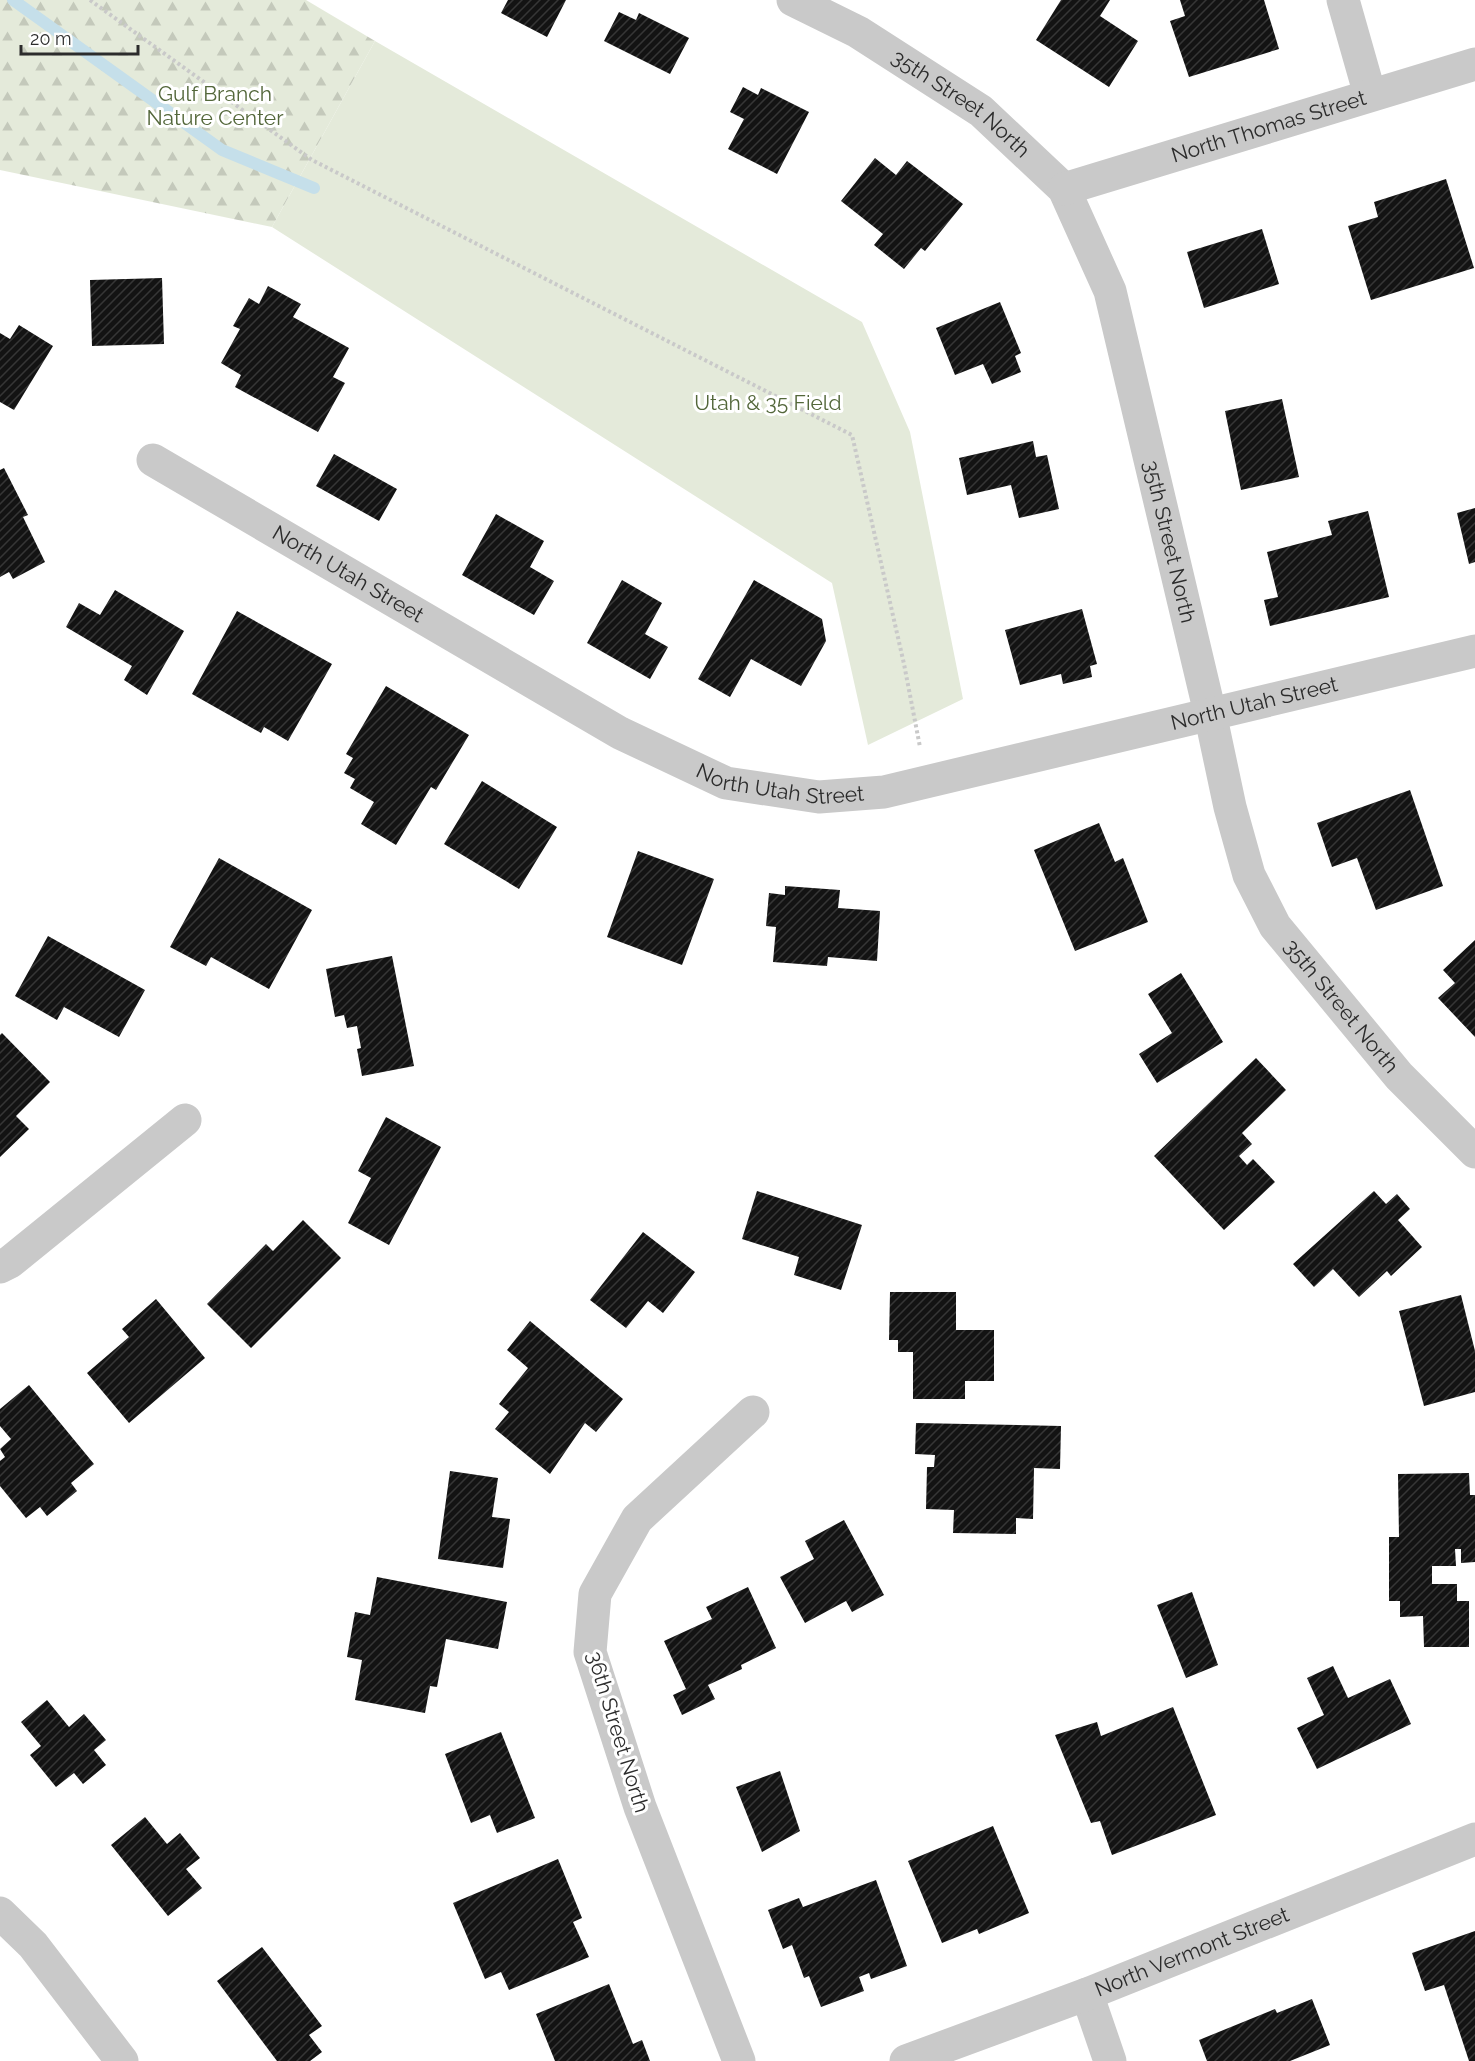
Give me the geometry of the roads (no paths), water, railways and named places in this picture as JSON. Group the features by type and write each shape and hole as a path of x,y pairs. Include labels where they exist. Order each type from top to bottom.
{"street":[{"name":"35th Street North","path":"793,0 858,32 981,111 1064,189 1110,291 1210,713 1230,807 1249,875 1275,926 1399,1076 1475,1152"},
{"path":"1343,0 1370,95"},
{"name":"North Thomas Street","path":"1064,189 1475,64"},
{"name":"North Utah Street","path":"153,460 620,733 726,783 819,797 884,792 1475,651"},
{"path":"0,1267 10,1262 185,1120"},
{"name":"36th Street North","path":"739,2061 640,1807 590,1652 595,1594 637,1519 753,1412"},
{"name":"North Vermont Street","path":"906,2061 1087,1994 1475,1839"},
{"path":"0,1913 33,1944 122,2061"},
{"path":"1087,1994 1110,2061"}],"waterway":[{"path":"13,0 222,150 314,188"}],"park label":[{"name":"Gulf Branch Nature Center","path":"215,106"},
{"name":"Utah & 35 Field","path":"768,403"}]}
